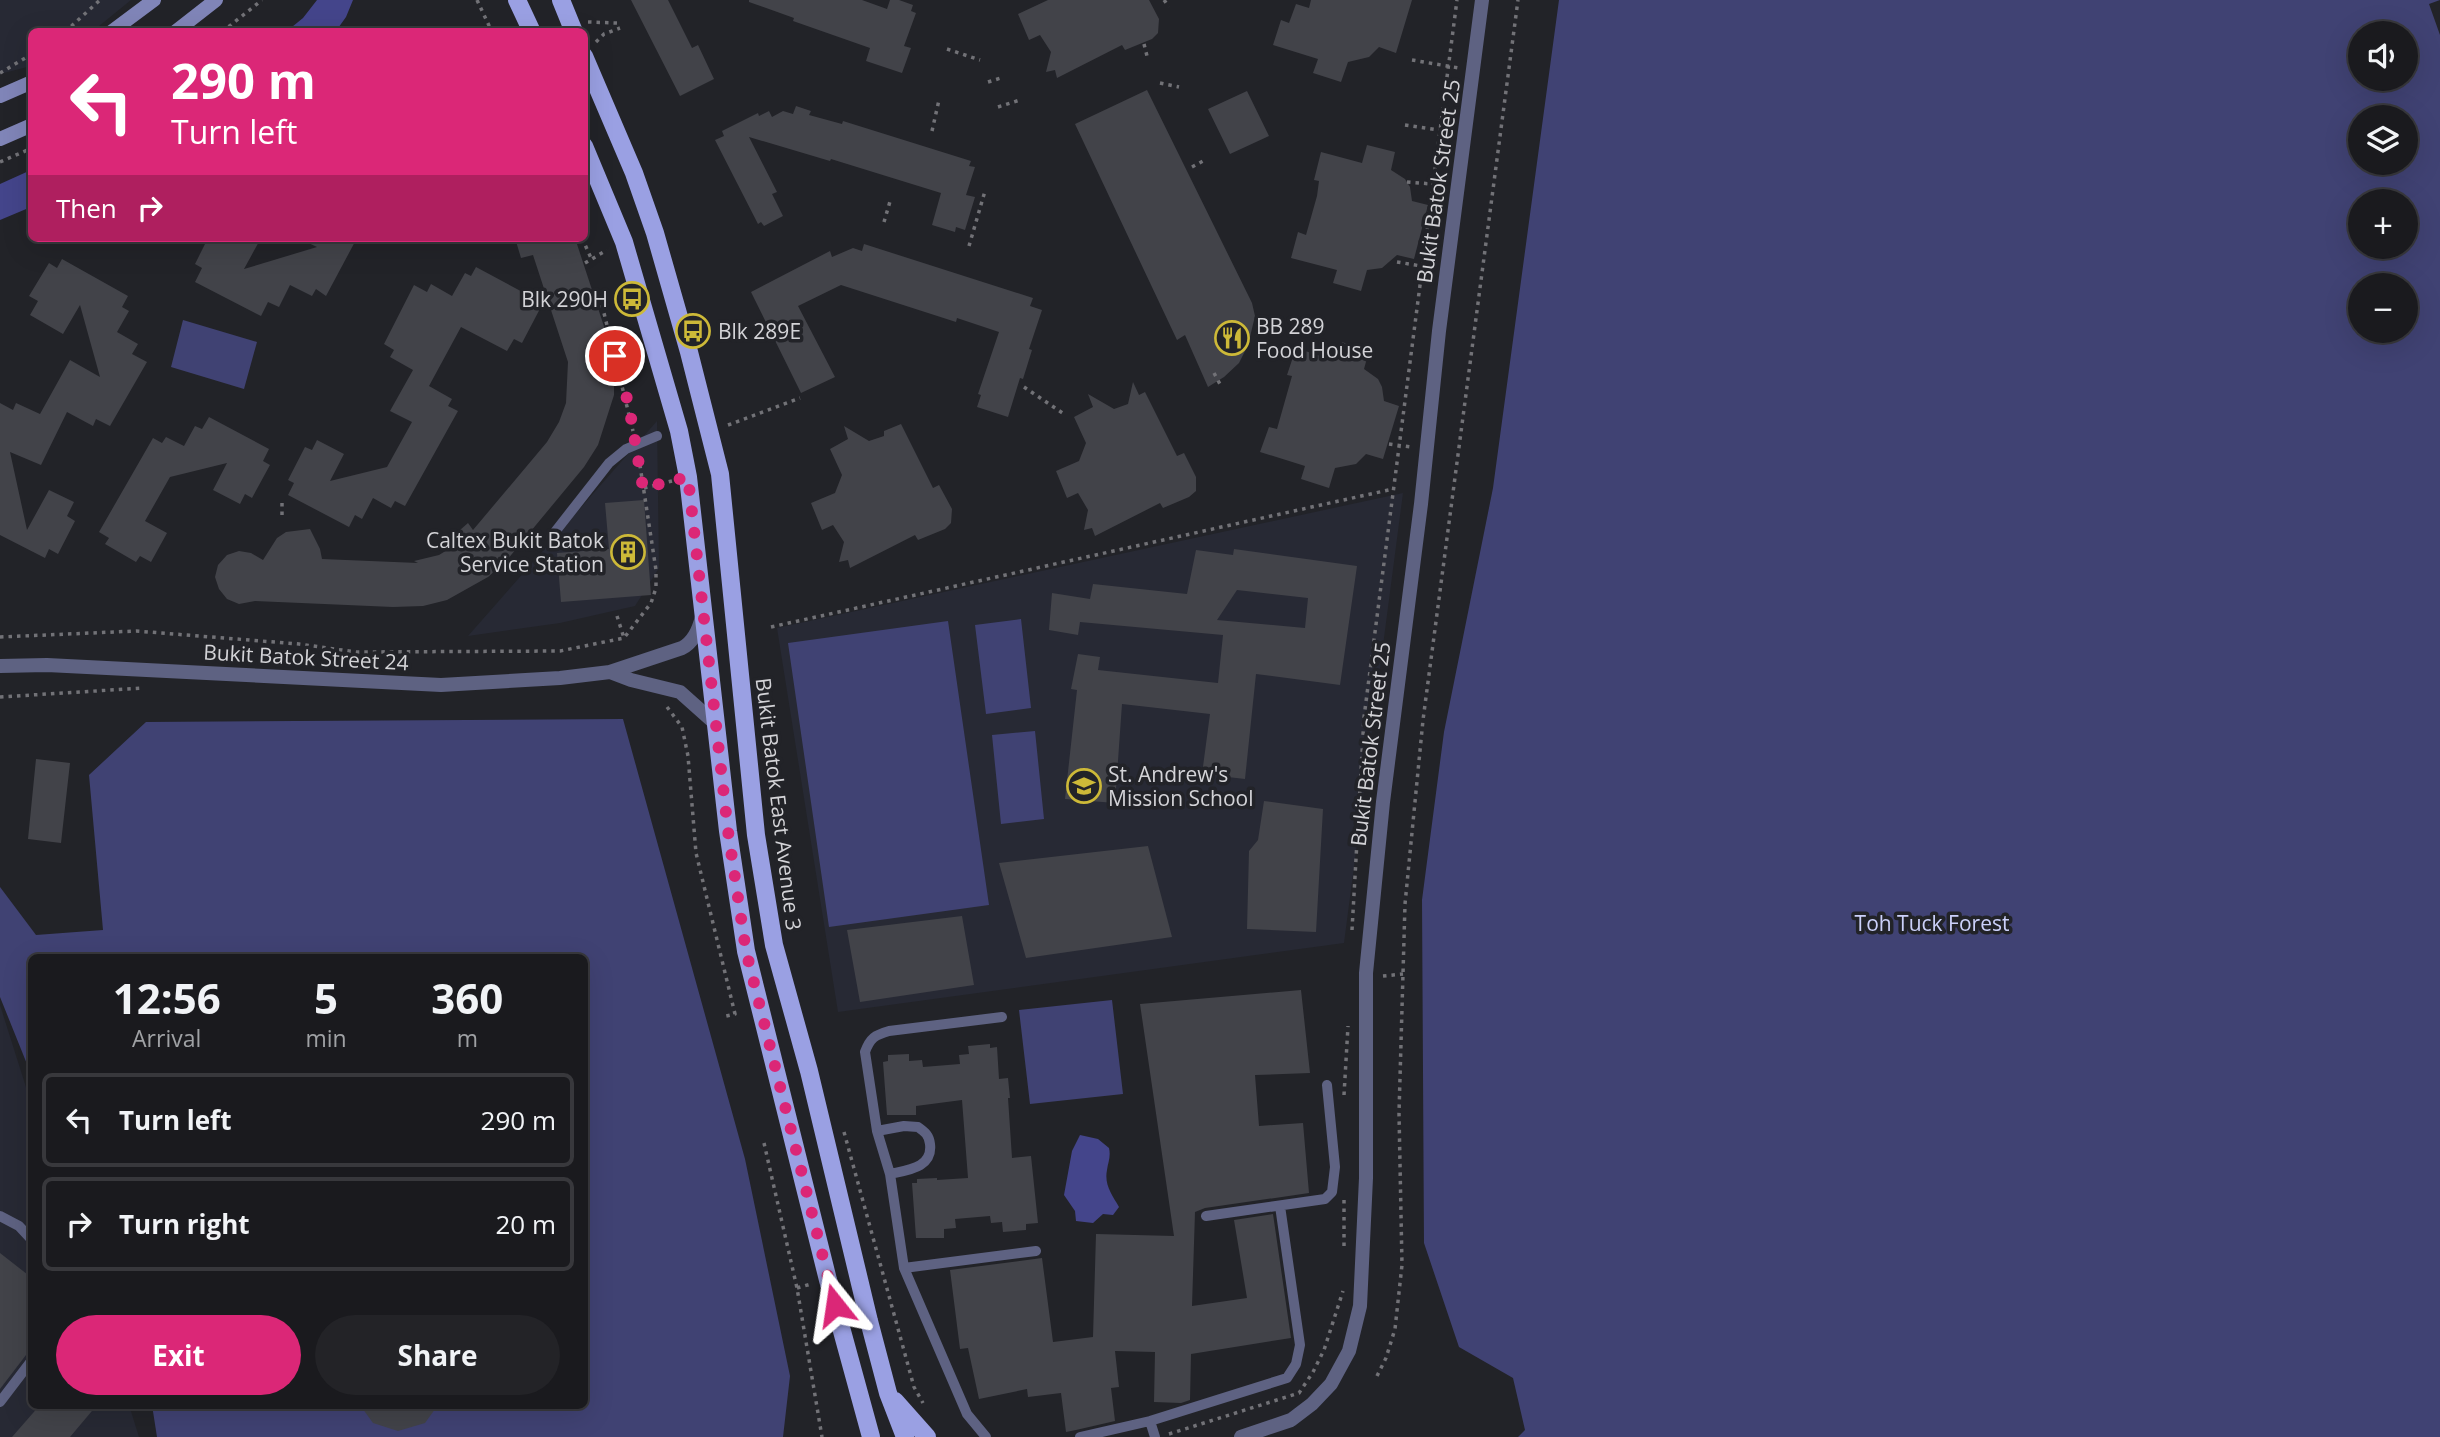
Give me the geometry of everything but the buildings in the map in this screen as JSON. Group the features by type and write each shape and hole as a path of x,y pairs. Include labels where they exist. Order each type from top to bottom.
{"main road":[{"path":"116,28 154,0"},
{"path":"181,28 216,0"},
{"path":"517,0 530,28"},
{"path":"561,0 580,27"},
{"name":"Bukit Batok East Avenue 3","path":"590,49 655,233 720,474 756,835 774,945 809,1071 853,1262 888,1393 905,1437"},
{"path":"0,96 28,84"},
{"path":"0,139 28,127"},
{"path":"588,156 624,242 679,431 688,477 728,831 746,951 828,1280 871,1437"},
{"path":"888,1393 927,1437"}],"street":[{"name":"Bukit Batok Street 25","path":"1241,1437 1291,1420 1312,1405 1331,1384 1349,1351 1360,1306 1366,1178 1367,960 1439,331 1482,0"},
{"name":"Bukit Batok Street 24","path":"0,667 60,666 441,685 560,678 610,672 687,645 698,630 703,612"},
{"name":"Bukit Batok Street 24","path":"610,672 680,692 717,725"}],"lane":[{"path":"551,537 609,463 626,449 657,436"},
{"path":"986,1437 967,1414 904,1268 890,1174 877,1131 865,1052 869,1041 875,1035 889,1031 1002,1017"},
{"path":"1206,1216 1325,1199 1332,1192 1335,1167 1327,1085"},
{"path":"877,1131 904,1126 918,1127 930,1139 931,1151 928,1160 922,1165 890,1174"},
{"path":"1080,1437 1150,1420 1287,1378 1300,1345 1280,1206"},
{"path":"0,1216 19,1226 28,1236"},
{"path":"904,1268 1035,1251"},
{"path":"0,1402 28,1365"},
{"path":"1150,1420 1158,1437"}],"path":[{"path":"69,28 100,0"},
{"path":"227,28 262,0"},
{"path":"477,0 490,28"},
{"path":"1164,0 1169,7"},
{"path":"1351,937 1364,717 1457,0"},
{"path":"1377,1376 1395,1329 1402,1265 1399,1113 1405,904 1423,720 1518,0"},
{"path":"580,27 617,23"},
{"path":"590,49 604,34 620,28"},
{"path":"1144,44 1147,56"},
{"path":"947,49 981,60"},
{"path":"0,72 28,56"},
{"path":"1412,60 1449,67"},
{"path":"988,82 1004,77"},
{"path":"1160,83 1179,86"},
{"path":"932,131 939,100"},
{"path":"998,107 1020,100"},
{"path":"1405,125 1440,130"},
{"path":"0,162 28,150"},
{"path":"1192,167 1203,161"},
{"path":"1406,182 1433,184"},
{"path":"969,246 985,191"},
{"path":"884,222 891,198"},
{"path":"584,242 590,258"},
{"path":"585,263 624,242"},
{"path":"1397,262 1421,266"},
{"path":"602,306 629,406 636,443"},
{"path":"1214,373 1221,386"},
{"path":"1024,387 1064,414"},
{"path":"728,425 800,398"},
{"path":"1389,444 1400,446"},
{"path":"0,636 136,631 299,644 356,652 560,651 624,638 651,604 656,588 656,570 638,455"},
{"path":"643,488 688,477"},
{"path":"771,627 1393,489"},
{"path":"282,500 282,515"},
{"path":"617,617 624,638"},
{"path":"656,702 668,708 682,727 688,756 696,853 735,1014 726,1016"},
{"path":"1344,1095 1348,1017"},
{"path":"842,1124 914,1387 925,1408"},
{"path":"764,1143 796,1288 822,1437"},
{"path":"1344,1190 1344,1258"},
{"path":"1158,1437 1299,1393 1324,1350 1344,1285"}],"shaded area":[{"path":"0,0 131,0 97,28 28,28 28,67 0,74"},
{"path":"317,0 353,0 338,28 291,28 303,18"},
{"path":"28,171 28,208 0,220 0,184"},
{"path":"657,421 659,568 635,606 560,623 468,636"},
{"name":"St. Andrew's Mission School","path":"1403,493 1344,943 838,1012 777,628"},
{"path":"0,1005 28,1094 28,1409 130,1409 139,1437 0,1437"},
{"path":"1080,1135 1098,1139 1109,1148 1107,1180 1109,1190 1119,1207 1113,1215 1103,1214 1093,1223 1076,1221 1075,1211 1064,1195 1072,1151"}],"green space":[{"name":"Toh Tuck Forest","path":"1559,0 2440,0 2429,4 2440,35 2440,1437 1518,1437 1525,1430 1513,1378 1459,1347 1424,1243 1422,900 1444,732 1493,488"},
{"path":"183,320 257,342 244,389 171,367"},
{"path":"1021,619 1031,708 986,714 975,625"},
{"path":"948,621 989,905 829,927 788,643"},
{"path":"623,719 745,1159 790,1376 783,1437 157,1437 153,1409 588,1409 588,954 28,954 28,1067 0,997 0,887 36,935 103,930 89,775 146,722"},
{"path":"1035,731 1044,819 1001,824 992,735"},
{"path":"1112,1000 1123,1094 1030,1104 1019,1010"}],"place":[{"name":"Blk 290H","path":"632,299"},
{"name":"Blk 289E","path":"693,331"},
{"name":"BB 289 Food House","path":"1232,338"},
{"name":"Caltex Bukit Batok Service Station","path":"628,552"},
{"name":"St. Andrew's Mission School","path":"1084,786"}],"route":[{"path":"615,356 629,406 643,488 688,477 728,831 746,951 835,1305"}]}
